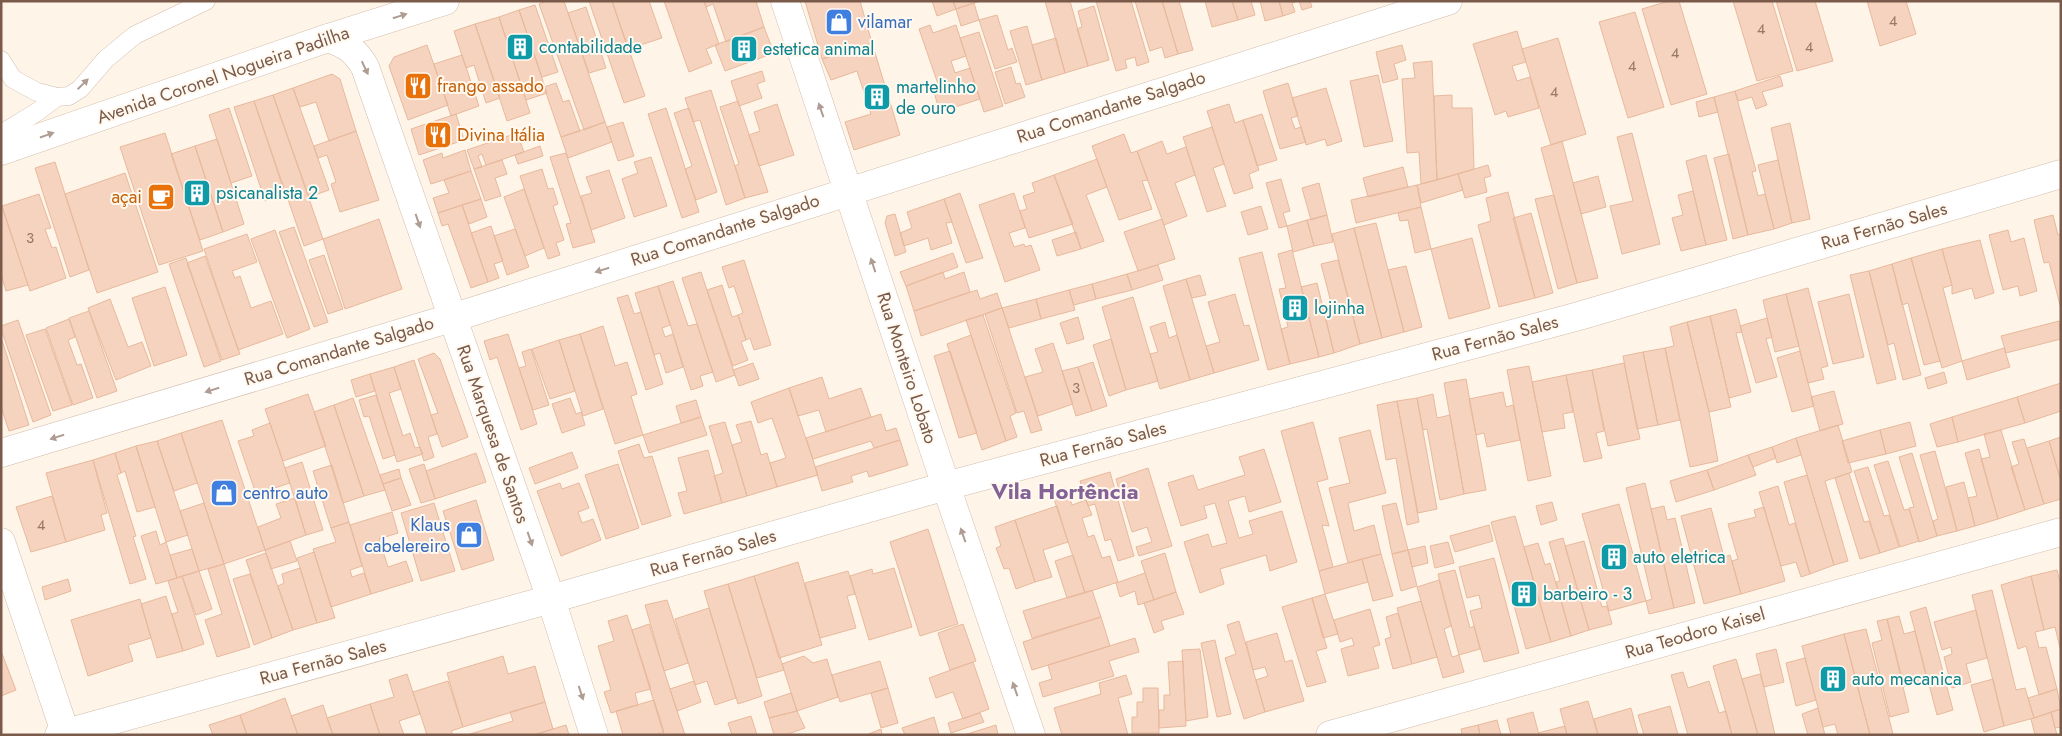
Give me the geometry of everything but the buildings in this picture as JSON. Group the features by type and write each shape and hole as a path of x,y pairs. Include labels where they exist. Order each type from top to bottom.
{"street":[{"name":"Avenida Coronel Nogueira Padilha","path":"1,151 328,38 445,1"},
{"name":"Rua Monteiro Lobato","path":"785,1 1031,735"},
{"name":"Rua Comandante Salgado","path":"1,453 452,318 848,190 1448,1"},
{"name":"Rua Marquesa de Santos","path":"328,38 355,52 365,67 552,599 594,735"},
{"name":"Rua Fernão Sales","path":"63,734 552,599 946,486 1579,316 2061,174"},
{"name":"Rua Teodoro Kaisel","path":"1330,735 2061,532"},
{"path":"1,542 63,734"}],"lane":[{"path":"1,60 13,79 37,92 57,97 69,96 80,89 106,59 135,35 206,1"},
{"path":"1,134 57,97"}],"place":[{"name":"vilamar","path":"839,22"},
{"name":"contabilidade","path":"520,47"},
{"name":"estetica animal","path":"744,49"},
{"name":"frango assado","path":"418,86"},
{"name":"martelinho de ouro","path":"877,97"},
{"name":"Divina Itália","path":"438,135"},
{"name":"psicanalista 2","path":"197,193"},
{"name":"açai","path":"161,197"},
{"name":"lojinha","path":"1295,308"},
{"name":"centro auto","path":"224,493"},
{"name":"Klaus cabelereiro","path":"469,535"},
{"name":"auto eletrica","path":"1614,557"},
{"name":"barbeiro - 3","path":"1524,594"},
{"name":"auto mecanica","path":"1833,679"}],"district":[{"name":"Vila Hortência","path":"1065,491"}]}
